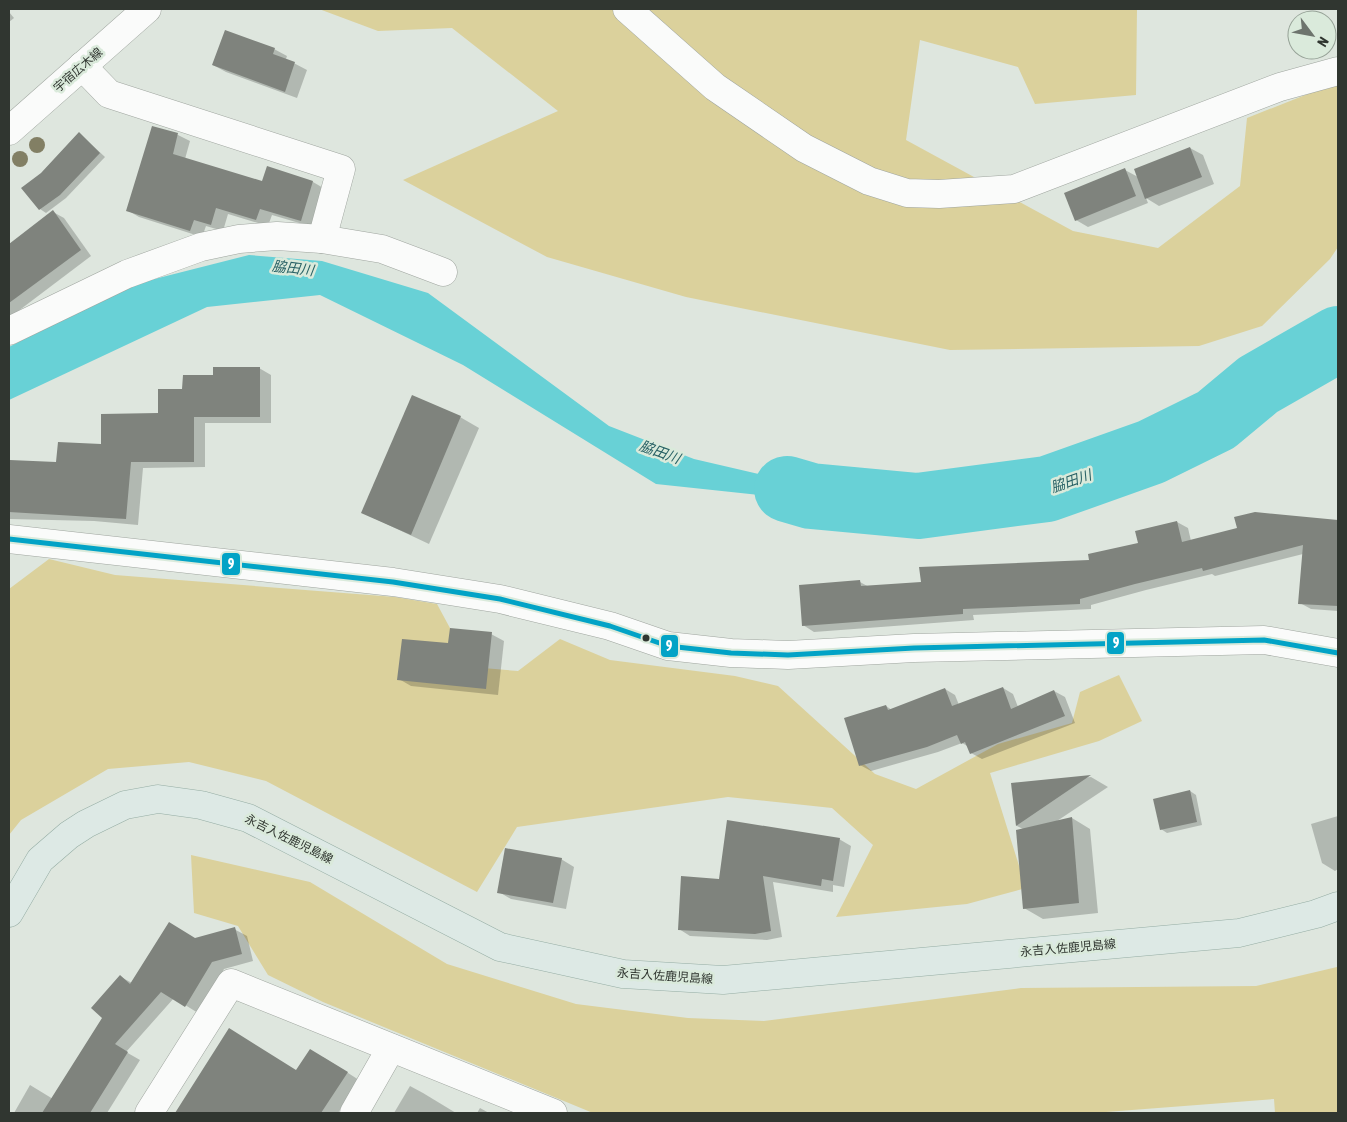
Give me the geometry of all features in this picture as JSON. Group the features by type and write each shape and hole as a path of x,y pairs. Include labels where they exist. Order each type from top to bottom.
{"main road":[{"name":"永吉入佐鹿児島線","path":"9,913 40,860 69,835 86,824 125,806 158,799 201,805 248,818 500,947 623,974 723,980 1239,933 1316,914 1338,906"}],"street":[{"path":"627,9 715,87 804,148 870,181 907,193 939,194 1014,189 1280,87 1338,71"},
{"name":"宇宿広木線","path":"9,131 82,66 131,14"},
{"path":"82,66 109,94 340,169 322,239"},
{"path":"9,330 127,274 201,247 239,238 277,236 322,239 382,249 443,272"},
{"path":"9,539 393,582 480,596 610,626 668,646 731,653 788,655 914,648 1264,640 1338,653"},
{"path":"149,1113 231,983 553,1113"},
{"path":"354,1113 391,1048"}],"shaded area":[{"path":"319,9 1137,9 1136,95 1035,104 1018,67 920,40 906,140 1073,231 1158,248 1240,186 1247,118 1338,82 1338,247 1330,259 1262,326 1199,346 950,350 686,297 547,257 403,180 558,111 452,28 378,31"},
{"path":"49,559 115,575 395,597 437,604 471,667 518,671 560,639 610,660 735,676 778,686 875,774 916,789 998,744 1072,723 1080,692 1119,675 1142,721 1099,741 990,773 1026,888 967,904 836,917 873,845 832,808 728,797 517,827 477,892 266,781 189,762 108,769 21,820 9,835 9,589"},
{"path":"191,855 310,882 447,964 576,1004 688,1018 764,1021 1021,988 1256,986 1337,967 1338,1113 1275,1113 1274,1099 1093,1113 593,1113 323,1002 268,975 238,926 194,913"}],"water":[{"path":"249,255 322,261 428,293 609,426 694,459 926,513 656,484 463,365 320,295 207,307 9,400 9,347 127,286"}],"building":[{"path":"225,30 275,48 273,54 295,62 285,92 212,65"},
{"path":"152,126 178,133 173,154 262,181 267,166 313,181 301,221 260,209 256,220 216,208 211,225 194,220 190,231 126,211"},
{"path":"79,132 100,153 60,195 39,210 21,188 41,173"},
{"path":"1190,147 1202,177 1145,199 1134,169"},
{"path":"1125,168 1136,196 1075,221 1064,193"},
{"path":"53,210 81,250 9,303 9,244"},
{"path":"213,367 260,367 260,417 194,417 194,462 131,462 126,519 9,512 10,460 56,462 58,442 101,444 101,414 158,413 158,389 182,389 183,375 213,375"},
{"path":"412,395 461,416 411,535 361,513"},
{"path":"1255,512 1338,520 1338,606 1298,604 1303,545 1203,571 1202,568 1135,584 1080,599 1080,604 963,609 963,614 802,626 799,585 860,580 861,586 921,582 919,567 1089,560 1088,554 1138,543 1135,531 1177,521 1182,542 1237,528 1234,517"},
{"path":"450,628 492,632 486,689 397,680 402,639 448,643"},
{"path":"1003,687 1011,709 1054,690 1065,716 970,754 965,742 961,744 957,735 927,747 859,766 844,718 886,705 888,710 945,688 952,706"},
{"path":"1091,775 1016,826 1011,783"},
{"path":"1190,790 1197,822 1160,830 1153,799"},
{"path":"1072,817 1079,903 1023,909 1016,830"},
{"path":"727,820 840,838 833,881 822,879 821,886 763,876 771,931 755,934 678,930 681,876 719,879"},
{"path":"505,848 562,858 553,903 497,893"},
{"path":"169,922 195,938 235,927 242,954 212,962 185,1007 161,992 115,1044 128,1052 90,1113 42,1113 102,1018 91,1008 120,975 130,984"},
{"path":"229,1028 296,1070 310,1049 348,1072 321,1113 175,1113"}],"waterway":[{"name":"脇田川","path":"787,489 811,496 918,506 1047,489 1151,452 1216,420 1258,385 1338,339"}],"transit line":[{"name":"9","path":"9,539 393,582 500,599 610,626 668,646 731,653 788,655 914,648 1264,640 1338,653"}]}
